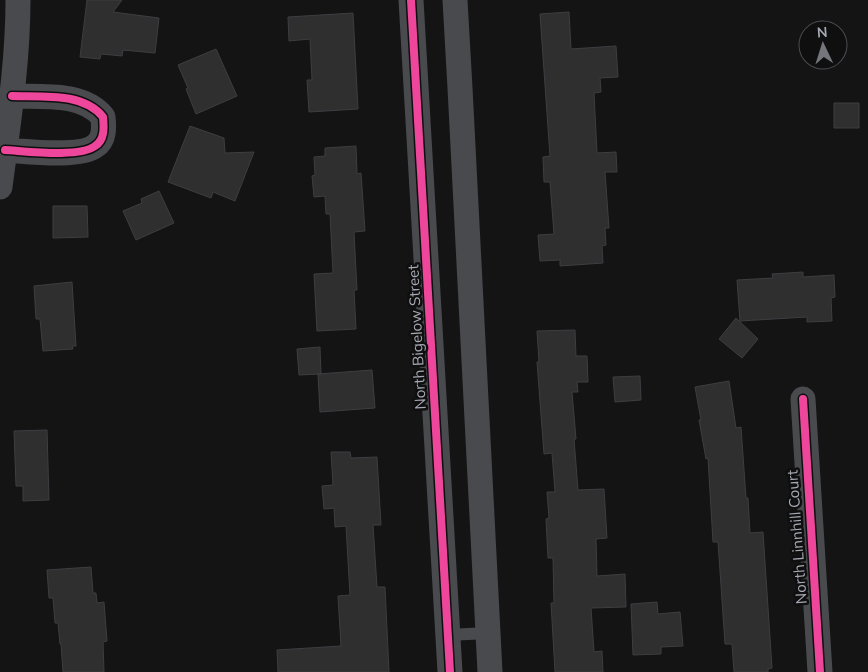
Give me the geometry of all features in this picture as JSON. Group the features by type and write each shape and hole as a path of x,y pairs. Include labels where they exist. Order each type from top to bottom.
{"street":[{"path":"0,187 12,96 9,34 18,0"},
{"name":"North Bigelow Street","path":"411,0 450,672"},
{"path":"455,0 490,672"},
{"path":"5,150 69,153 84,151 96,146 103,136 103,117 97,110 85,103 74,99 12,96"},
{"name":"North Linnhill Court","path":"803,399 820,672"}],"lane":[{"path":"448,635 488,632"}],"building":[{"path":"87,0 122,0 113,12 159,18 155,53 123,50 122,56 101,54 100,59 80,57"},
{"path":"569,12 571,49 616,46 618,77 600,78 601,92 594,93 597,153 616,152 617,172 605,172 609,228 605,228 606,245 602,246 603,263 560,266 560,260 540,261 538,235 554,234 550,182 544,182 543,157 550,156 540,14"},
{"path":"353,13 358,109 309,112 307,80 312,80 310,39 289,41 288,17"},
{"path":"216,49 237,96 196,114 178,65"},
{"path":"834,103 859,103 859,128 834,128"},
{"path":"190,126 224,138 225,153 254,152 235,201 213,192 211,198 168,182"},
{"path":"356,146 357,174 361,173 365,231 354,232 357,290 354,290 356,329 317,331 314,274 333,273 330,214 326,214 325,196 314,197 312,176 315,175 314,157 325,156 325,148"},
{"path":"159,191 174,223 136,240 123,211 142,203 141,199"},
{"path":"53,206 87,206 88,237 53,238"},
{"path":"803,272 803,277 834,275 835,297 831,298 832,321 807,322 807,317 740,321 737,280 773,278 772,274"},
{"path":"72,282 76,346 72,346 73,349 43,351 40,319 36,319 34,286"},
{"path":"736,318 758,339 742,358 719,339"},
{"path":"575,330 576,356 587,356 588,382 577,382 578,392 572,392 578,490 604,489 607,538 596,539 597,576 625,574 626,607 591,608 594,652 602,651 603,672 555,672 551,603 554,603 553,558 548,558 546,519 549,518 547,492 555,492 552,453 544,454 537,362 539,362 537,331"},
{"path":"320,347 321,374 299,375 297,349"},
{"path":"372,370 375,408 320,412 318,374"},
{"path":"640,376 641,400 615,402 613,377"},
{"path":"729,381 736,428 741,427 750,533 763,532 772,668 768,669 768,672 734,672 732,644 725,644 718,542 713,542 708,458 706,459 695,387"},
{"path":"47,430 49,500 23,501 23,486 16,486 14,431"},
{"path":"331,452 350,452 351,458 377,457 381,525 373,525 377,587 385,587 389,672 278,672 277,650 341,646 338,596 350,595 346,526 335,527 334,508 324,509 322,486 333,485"},
{"path":"91,567 93,593 96,593 97,603 104,602 107,641 103,642 104,672 63,672 58,623 55,623 53,598 49,598 47,570"},
{"path":"657,602 658,614 680,612 683,646 661,647 661,654 633,655 631,604"}],"cycle path":[{"path":"411,0 450,672"},
{"path":"5,150 52,153 77,152 88,150 95,146 101,140 103,133 103,117 85,103 61,97 12,96"},
{"path":"803,399 820,672"}]}
